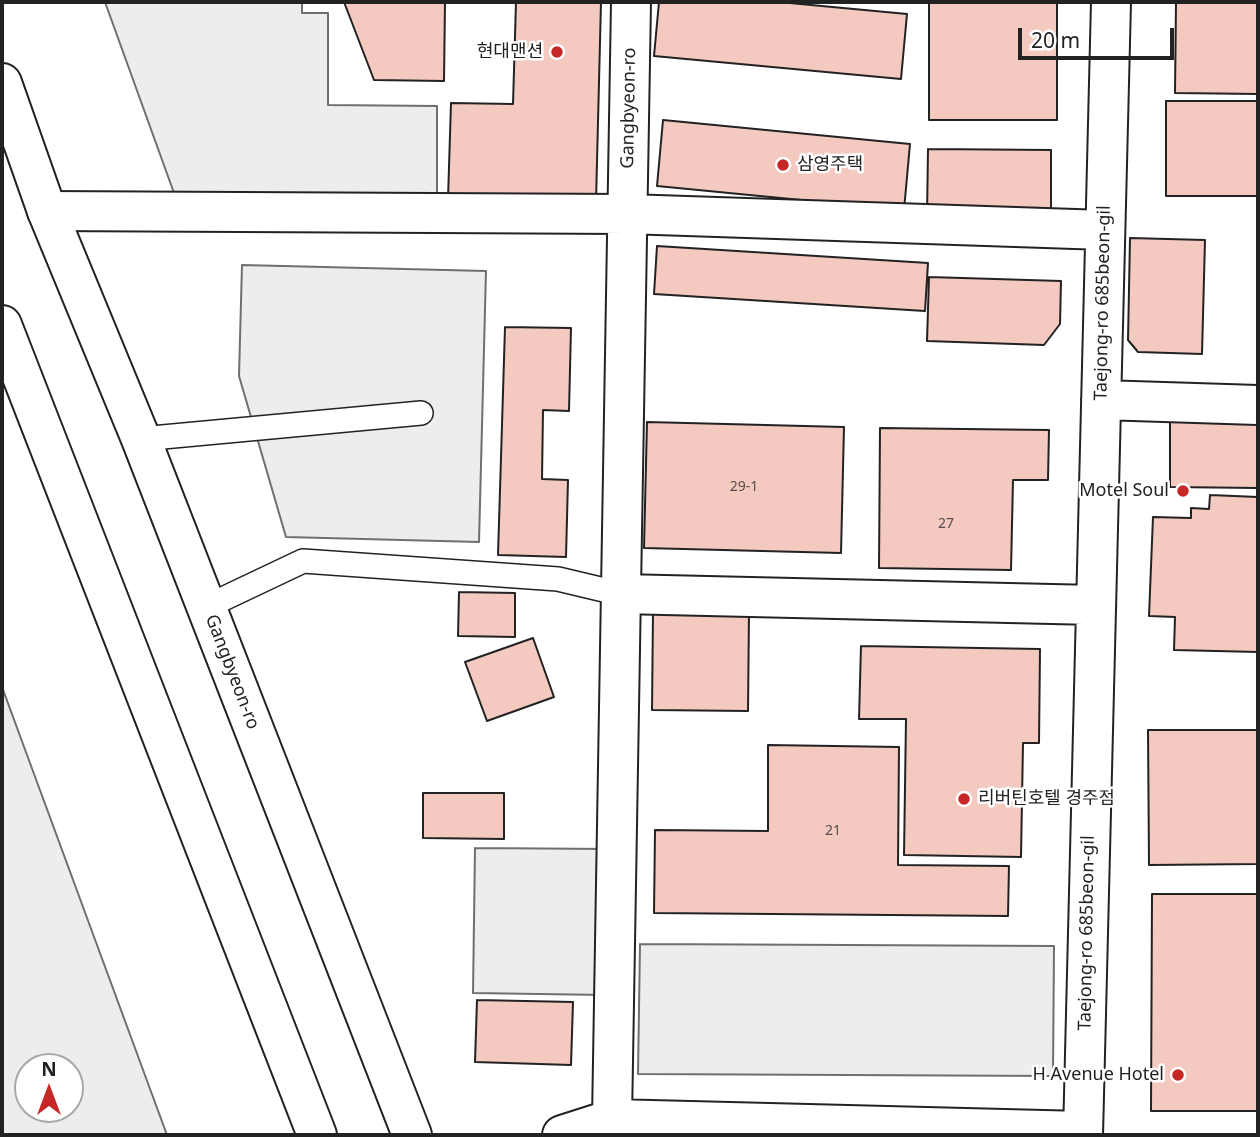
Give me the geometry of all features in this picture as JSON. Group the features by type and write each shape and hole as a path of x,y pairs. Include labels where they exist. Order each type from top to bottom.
{"street":[{"name":"Gangbyeon-ro","path":"612,1119 631,2"},
{"name":"Taejong-ro 685beon-gil","path":"1083,1133 1111,2"},
{"name":"Gangbyeon-ro","path":"2,83 47,211 141,439 412,1135"},
{"path":"47,211 627,214 1105,230"},
{"path":"2,326 317,1135"},
{"path":"1101,400 1258,405"},
{"path":"621,594 1095,605"},
{"path":"562,1135 612,1119 1083,1133"}],"lane":[{"path":"141,439 421,414"},
{"path":"206,607 303,561 558,579 621,594"}],"shaded area":[{"path":"105,2 302,2 302,13 328,13 328,105 437,106 437,194 174,193"},
{"path":"242,265 486,271 479,542 286,537 239,376"},
{"path":"2,687 167,1135 2,1135"},
{"path":"475,848 608,849 606,995 473,993"},
{"path":"640,944 1054,946 1053,1076 638,1074"}],"building":[{"path":"344,2 445,2 444,81 374,80"},
{"name":"현대맨션","path":"516,2 601,2 596,202 448,199 451,103 513,104"},
{"path":"659,2 779,2 907,14 901,79 654,56"},
{"path":"929,2 1057,2 1057,120 929,120"},
{"path":"1176,2 1258,2 1258,94 1175,93"},
{"path":"1166,101 1258,101 1258,196 1166,196"},
{"name":"삼영주택","path":"663,120 910,144 904,210 657,186"},
{"path":"928,149 1051,150 1051,217 927,216"},
{"path":"1130,238 1205,240 1202,354 1138,352 1128,340"},
{"path":"657,246 928,263 925,311 654,294"},
{"path":"929,277 1061,281 1060,324 1044,345 927,341"},
{"path":"505,327 571,328 569,411 543,410 542,479 568,480 566,557 498,555"},
{"path":"1170,415 1258,416 1258,488 1170,487"},
{"path":"647,422 844,427 841,553 644,548"},
{"path":"880,428 1049,430 1048,480 1013,480 1011,570 879,568"},
{"path":"1210,495 1258,497 1258,652 1174,650 1175,617 1149,616 1153,517 1191,518 1191,508 1209,509"},
{"path":"459,592 515,593 515,637 458,636"},
{"path":"653,611 749,612 748,711 652,710"},
{"path":"533,638 554,697 487,721 465,662"},
{"name":"리버틴호텔 경주점","path":"861,646 1040,649 1039,743 1023,743 1021,857 904,855 906,719 859,719"},
{"path":"1148,730 1258,730 1258,864 1149,865"},
{"path":"768,745 899,747 898,865 1009,866 1008,916 654,913 655,830 768,831"},
{"path":"423,793 504,793 504,839 423,838"},
{"path":"1152,894 1257,894 1257,1111 1151,1111"},
{"path":"477,1000 573,1002 571,1065 475,1062"}],"place":[{"name":"현대맨션","path":"557,52"},
{"name":"삼영주택","path":"783,165"},
{"name":"Motel Soul","path":"1183,491"},
{"name":"리버틴호텔 경주점","path":"964,799"},
{"name":"H Avenue Hotel","path":"1178,1075"}]}
